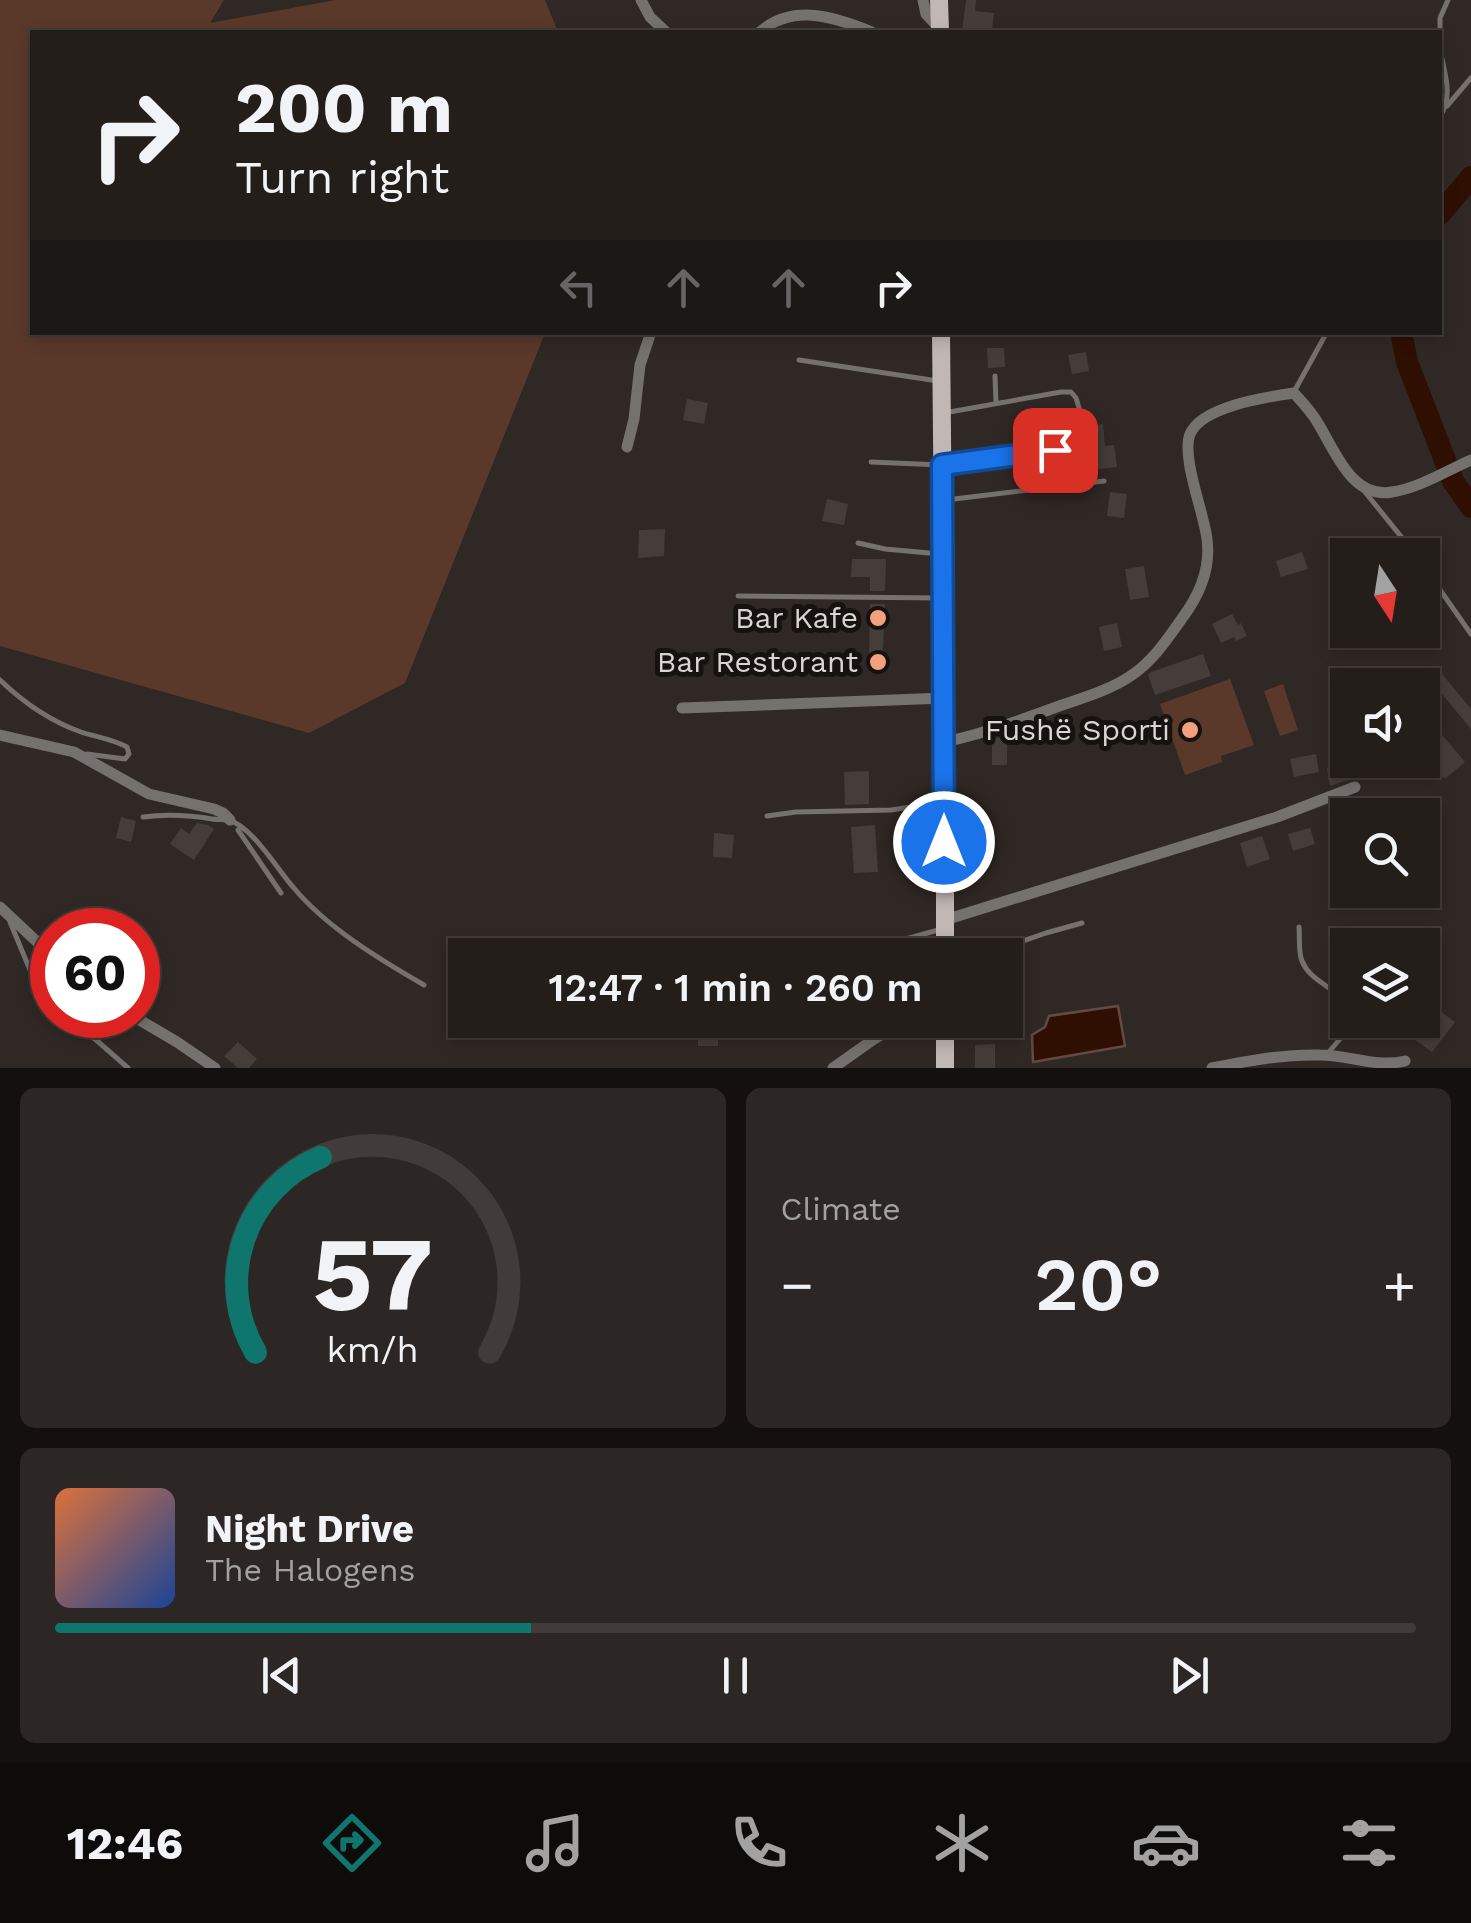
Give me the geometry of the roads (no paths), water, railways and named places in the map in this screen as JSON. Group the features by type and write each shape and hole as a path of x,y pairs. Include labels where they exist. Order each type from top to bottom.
{"main road":[{"path":"939,0 940,30"},
{"path":"941,335 945,938"},
{"path":"945,1038 945,1068"}],"street":[{"path":"641,0 664,30"},
{"path":"924,0 926,14 940,30"},
{"path":"763,30 781,18 796,15 839,21 866,30"},
{"path":"627,447 640,365 650,335"},
{"path":"946,742 995,730 1099,691 1131,676 1154,656 1198,596 1207,570 1208,541 1187,452 1190,434 1200,422 1252,400 1294,393 1360,486 1376,492 1410,487 1471,460"},
{"path":"682,708 945,698"},
{"path":"0,735 74,752 148,794 214,809 230,820"},
{"path":"945,924 1277,817 1355,787"},
{"path":"4,911 30,935"},
{"path":"160,1032 215,1068"},
{"path":"832,1068 878,1038"},
{"path":"1212,1068 1326,1054 1380,1065 1405,1061"}],"lane":[{"path":"1440,30 1440,18 1448,0"},
{"path":"1442,58 1447,106"},
{"path":"1442,113 1471,78"},
{"path":"1294,393 1324,335"},
{"path":"799,360 941,381"},
{"path":"995,376 996,403"},
{"path":"942,414 1071,392 1083,420"},
{"path":"871,462 942,465 1090,445"},
{"path":"943,500 1104,481"},
{"path":"1360,486 1402,538"},
{"path":"858,543 943,554"},
{"path":"1440,590 1471,634"},
{"path":"738,596 944,598"},
{"path":"0,680 18,698 56,722 115,740 127,746 130,754 125,759 74,752"},
{"path":"767,816 873,811 944,802"},
{"path":"142,817 188,814 230,820 274,859 292,886 313,907 383,962 424,985"},
{"path":"230,820 280,892"},
{"path":"4,911 30,970"},
{"path":"901,938 945,924"},
{"path":"1023,941 1082,924"},
{"path":"1300,927 1303,964 1330,987"},
{"path":"93,1038 128,1068"},
{"path":"1326,1054 1340,1038"}],"waterway":[{"path":"1442,212 1471,177"},
{"path":"1402,335 1407,362 1453,481 1471,507"}],"place":[{"name":"Bar Kafe","path":"878,618"},
{"name":"Bar Restorant","path":"878,662"},
{"name":"Fushë Sporti","path":"1190,730"}]}
